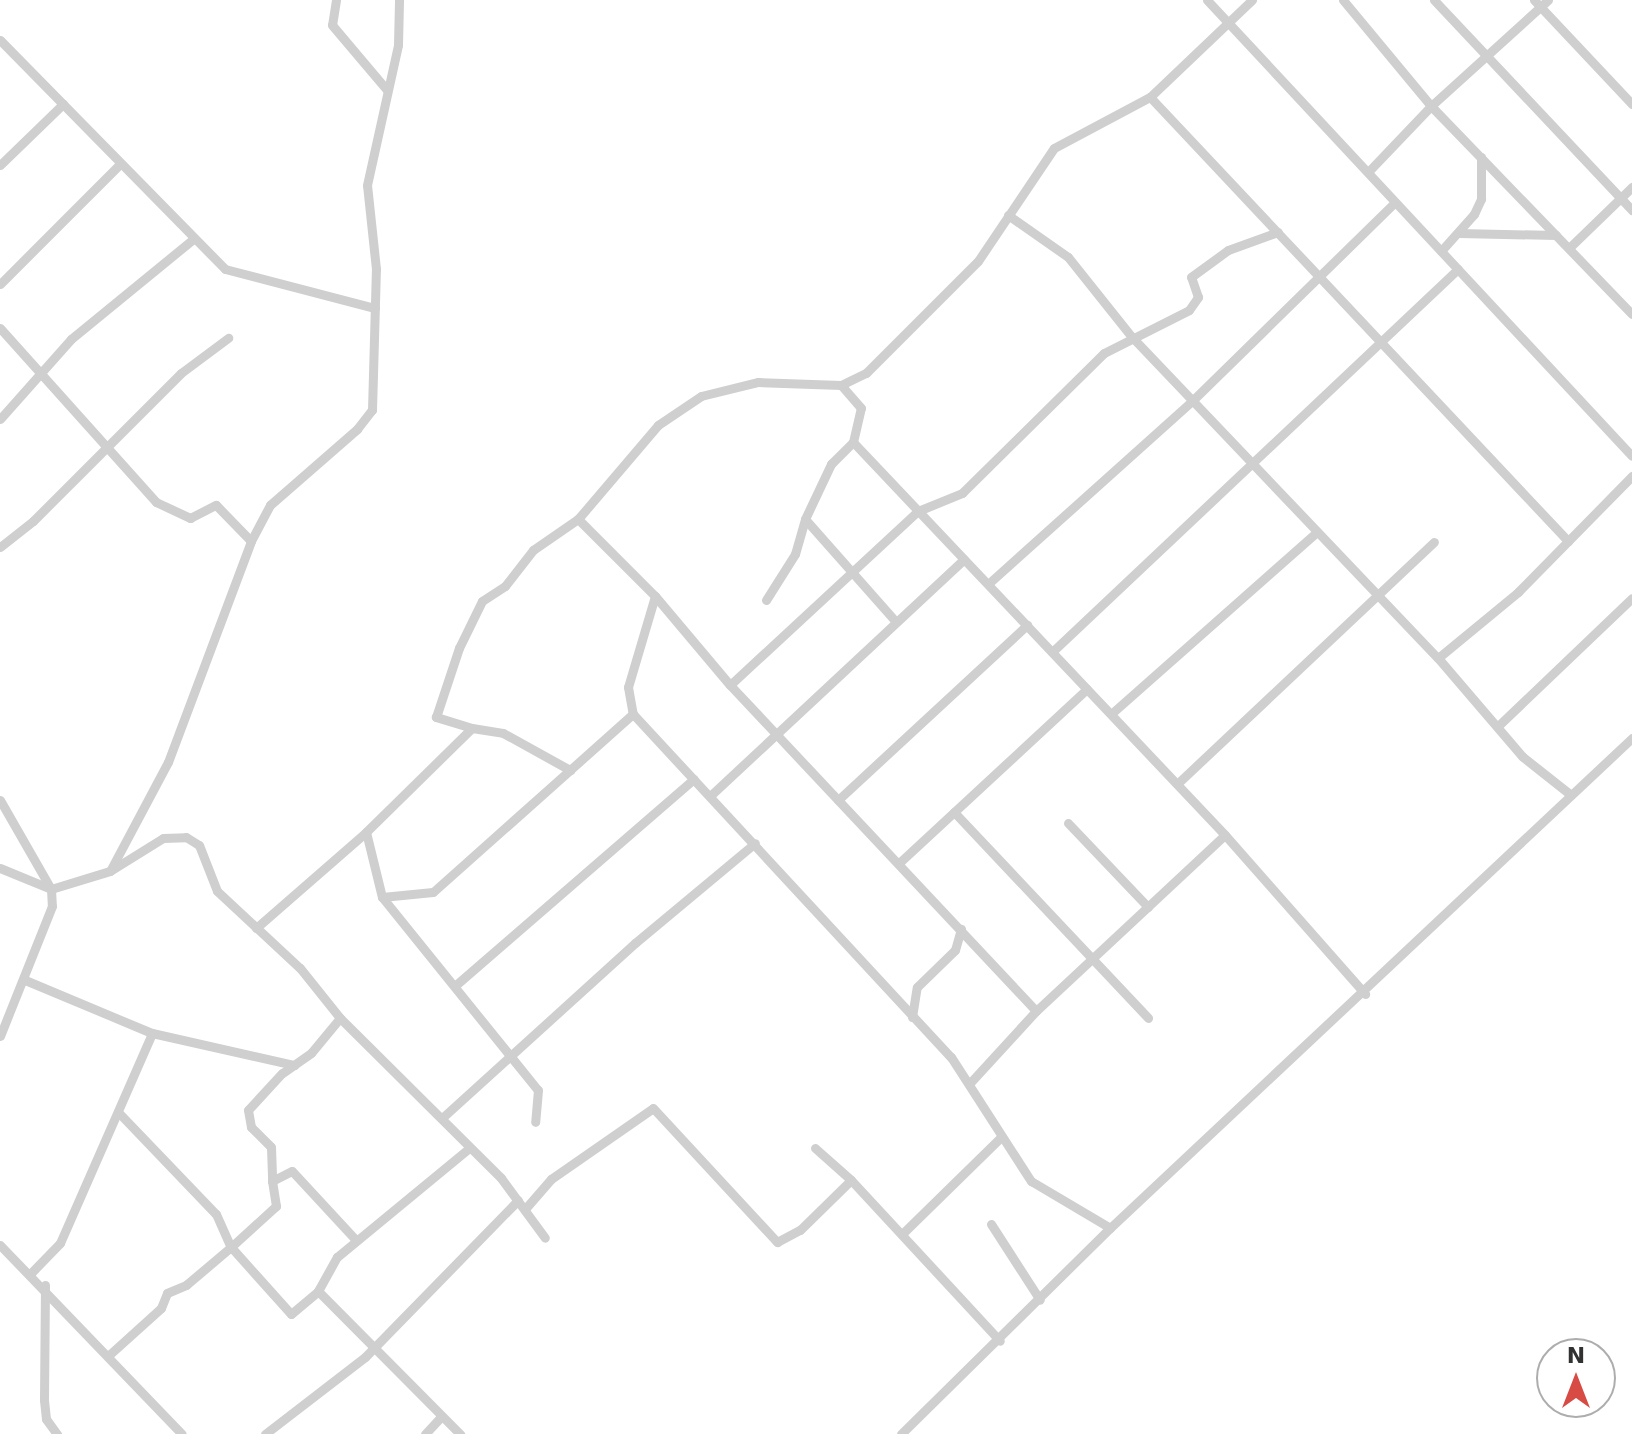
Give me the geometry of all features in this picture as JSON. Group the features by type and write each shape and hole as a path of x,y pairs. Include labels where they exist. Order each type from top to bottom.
{"street":[{"path":"336,0 332,25 387,90"},
{"path":"110,871 168,762 251,541 270,505 357,429 372,410 375,308 367,185 398,45 399,0"},
{"path":"1207,0 1631,453"},
{"path":"570,770 503,733 436,717 459,648 482,601 505,586 533,550 578,519 658,425 701,396 758,382 841,385 866,373 936,307 978,261 1054,148 1150,97 1252,0"},
{"path":"1343,0 1431,106 1632,314"},
{"path":"1434,0 1632,210"},
{"path":"1368,172 1431,106 1489,56 1541,2 1632,104"},
{"path":"0,40 193,239 238,275 293,283 375,308"},
{"path":"1150,97 1568,541"},
{"path":"0,165 63,104"},
{"path":"1441,251 1459,233 1481,199 1481,157"},
{"path":"0,284 120,164"},
{"path":"1569,248 1632,187"},
{"path":"988,584 1194,399 1395,202"},
{"path":"1008,215 1068,257 1131,336 1438,658 1523,757 1571,795"},
{"path":"730,685 918,511 962,493 1104,353 1131,336 1163,327 1189,310 1198,297 1191,277 1228,250 1278,232"},
{"path":"1459,233 1556,235"},
{"path":"0,419 71,339 193,239"},
{"path":"1052,652 1458,269"},
{"path":"0,328 42,371 156,502 190,518 216,505 251,541"},
{"path":"0,547 33,521 105,444 228,338"},
{"path":"766,600 795,554 805,519 831,464 853,442 861,408 841,385"},
{"path":"853,442 1225,835 1365,994"},
{"path":"1438,658 1518,592 1632,476"},
{"path":"578,519 655,596 730,685 1036,1011"},
{"path":"805,519 896,622"},
{"path":"1111,714 1317,532"},
{"path":"1177,784 1375,594 1434,542"},
{"path":"710,796 964,559"},
{"path":"655,596 628,687 633,714 912,1017 969,1084 1031,1181 1110,1228"},
{"path":"1498,726 1632,598"},
{"path":"838,800 1027,625"},
{"path":"899,863 1087,689"},
{"path":"382,897 433,892 633,714"},
{"path":"256,928 366,832 472,728"},
{"path":"901,1434 1000,1341 1110,1228 1365,994 1632,738"},
{"path":"457,984 694,779"},
{"path":"0,800 51,889 49,919 0,1036"},
{"path":"954,812 1148,1018"},
{"path":"1068,823 1148,907"},
{"path":"366,832 382,897 457,984 507,1056 538,1090 535,1122"},
{"path":"969,1084 1036,1011 1225,835"},
{"path":"0,868 51,889 110,871 163,838 186,837 199,845 217,891 300,968 340,1018 442,1118 518,1200 545,1238"},
{"path":"442,1118 507,1056 755,843"},
{"path":"912,1017 917,987 955,950 961,929"},
{"path":"25,980 152,1033 294,1065"},
{"path":"109,1355 161,1308 167,1293 186,1285 276,1206 271,1147 251,1127 248,1110 294,1065 311,1053 340,1018"},
{"path":"31,1273 60,1243 93,1159 119,1113 152,1033"},
{"path":"525,1209 551,1179 653,1108 777,1242 793,1235 851,1180"},
{"path":"119,1113 216,1214 231,1247 291,1314 318,1291 337,1257 468,1149"},
{"path":"902,1234 1001,1137"},
{"path":"815,1148 851,1180 1000,1341"},
{"path":"272,1181 281,1172 292,1171 356,1240"},
{"path":"265,1434 374,1346 518,1200"},
{"path":"991,1224 1040,1300"},
{"path":"0,1245 45,1285 182,1434"},
{"path":"45,1285 44,1400 46,1419 57,1434"},
{"path":"318,1291 440,1418 460,1434"},
{"path":"425,1434 440,1418"}]}
